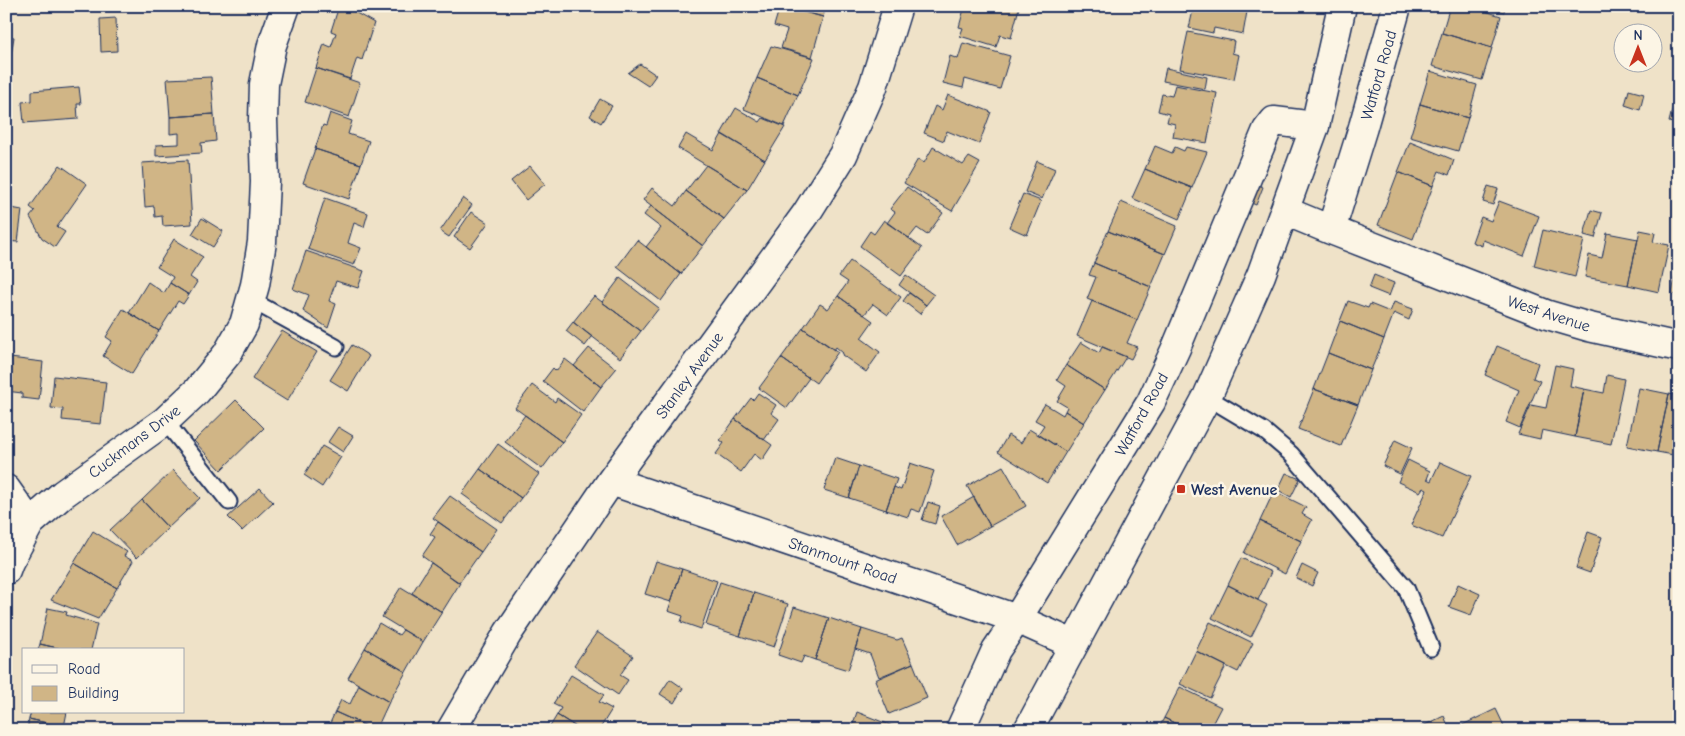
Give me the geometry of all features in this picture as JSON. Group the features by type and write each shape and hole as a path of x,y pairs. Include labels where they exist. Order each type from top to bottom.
{"street":[{"name":"Cuckmans Drive","path":"6,570 30,523 63,494 165,421 197,391 227,354 244,324 255,284 262,242 265,182 264,84 272,45 286,6"},
{"name":"Stanley Avenue","path":"451,730 508,633 611,481 806,214 838,163 873,86 898,6"},
{"path":"1028,730 1206,397 1261,275 1315,126 1342,6"},
{"name":"Watford Road","path":"1330,230 1363,127 1398,6"},
{"name":"Watford Road","path":"960,730 996,650 1151,402 1176,348 1267,130 1274,121 1315,126"},
{"name":"West Avenue","path":"1285,211 1548,315 1589,327 1679,347"},
{"name":"Stanmount Road","path":"611,481 1017,619 1073,644"},
{"path":"6,489 30,523"}],"lane":[{"path":"251,300 336,346"},
{"path":"1206,397 1264,431 1291,454 1406,588 1431,648"},
{"path":"165,421 229,502"}],"building":[{"path":"339,6 344,6 374,23 362,60 357,58 350,79 316,68 324,44 331,47 336,33 331,31"},
{"path":"780,6 823,17 812,57 781,48 787,30 774,26"},
{"path":"784,6 826,6 823,17"},
{"path":"974,6 1013,6 1019,8 1011,38 1000,35 996,47 960,36 963,28 959,27 964,9 973,12"},
{"path":"1194,6 1248,6 1243,34 1214,28 1213,33 1189,28"},
{"path":"1450,6 1469,6 1501,16 1492,48 1442,33"},
{"path":"1485,6 1505,6 1504,12"},
{"path":"116,18 117,51 101,52 100,19"},
{"path":"1188,32 1234,41 1232,53 1239,55 1234,79 1180,69"},
{"path":"1442,33 1492,48 1482,80 1432,66"},
{"path":"6,36 14,37 8,72 6,72"},
{"path":"963,43 1010,56 1000,89 965,79 963,88 943,83 950,56 958,59"},
{"path":"771,46 814,58 798,95 757,78"},
{"path":"640,64 656,75 648,86 628,73"},
{"path":"316,68 360,83 349,117 305,102"},
{"path":"1166,68 1207,77 1205,89 1163,81"},
{"path":"1430,71 1477,85 1468,118 1420,104"},
{"path":"211,77 214,114 170,117 167,79"},
{"path":"757,78 798,95 784,126 744,109"},
{"path":"1175,85 1217,93 1207,143 1173,137 1175,124 1167,122 1169,114 1158,111 1162,94 1172,96"},
{"path":"79,87 81,104 77,104 78,119 24,123 22,102 32,101 32,91"},
{"path":"1629,90 1644,94 1640,110 1625,105"},
{"path":"948,95 991,112 979,144 947,131 944,141 924,133 935,106 942,110"},
{"path":"600,99 612,106 601,123 590,116"},
{"path":"1674,102 1679,103 1679,125 1669,122"},
{"path":"1420,104 1468,118 1458,151 1410,137"},
{"path":"736,108 760,122 763,118 785,127 765,160 721,134"},
{"path":"330,113 352,121 348,134 369,141 361,164 315,149 323,125 326,126"},
{"path":"214,114 216,141 201,143 202,153 156,156 156,145 179,144 179,133 170,134 170,117"},
{"path":"686,134 713,150 722,134 765,160 747,190 678,148"},
{"path":"1410,142 1454,160 1449,175 1439,171 1433,186 1398,172"},
{"path":"1155,146 1172,153 1175,147 1184,151 1186,147 1207,152 1192,188 1145,169"},
{"path":"933,147 963,165 969,157 980,163 952,211 904,183 918,159 924,163"},
{"path":"315,149 361,164 349,199 303,183"},
{"path":"188,160 192,224 163,226 162,216 155,217 154,206 145,207 142,163"},
{"path":"1037,161 1055,169 1042,199 1025,192"},
{"path":"60,165 87,184 57,227 65,232 55,247 42,238 30,217 35,211 30,207"},
{"path":"706,165 747,190 724,219 686,191"},
{"path":"530,166 545,184 526,200 511,181"},
{"path":"1145,169 1192,188 1179,219 1132,198"},
{"path":"1398,172 1433,186 1413,239 1378,225"},
{"path":"1256,184 1263,187 1256,205 1249,202"},
{"path":"1488,186 1498,189 1493,205 1483,202"},
{"path":"907,187 943,213 927,235 917,228 909,238 887,223 895,212 890,209"},
{"path":"652,188 675,206 686,191 724,219 703,246 643,200"},
{"path":"1023,194 1041,201 1027,235 1009,227"},
{"path":"325,198 368,213 364,227 354,223 348,243 361,248 354,265 308,249"},
{"path":"463,198 472,205 449,237 440,231"},
{"path":"1499,201 1539,216 1524,256 1483,240 1482,246 1472,242 1481,217 1491,221"},
{"path":"1121,202 1177,226 1165,254 1108,231"},
{"path":"651,206 703,246 681,274 646,247 661,228 644,215"},
{"path":"6,207 22,210 18,242 6,241"},
{"path":"1591,210 1602,213 1595,238 1584,235"},
{"path":"471,212 488,223 470,248 454,237"},
{"path":"202,218 223,231 213,247 192,234"},
{"path":"884,220 922,248 901,276 860,246 870,231 874,234"},
{"path":"1543,230 1584,240 1575,277 1534,266"},
{"path":"1640,230 1655,233 1653,242 1669,245 1659,292 1628,285"},
{"path":"1108,231 1165,254 1151,287 1094,263"},
{"path":"1607,233 1638,239 1628,285 1585,277 1589,255 1602,258"},
{"path":"174,239 203,257 190,277 197,282 189,295 170,283 173,277 157,267"},
{"path":"637,240 681,274 661,301 617,267"},
{"path":"306,251 364,271 358,288 336,281 329,301 336,304 328,328 303,311 309,295 293,289"},
{"path":"850,261 901,297 888,315 873,304 864,315 838,296 848,282 839,276"},
{"path":"1679,261 1679,295 1672,294"},
{"path":"1094,263 1151,287 1137,320 1087,299 1096,277 1089,275"},
{"path":"906,275 934,295 926,305 899,285"},
{"path":"1374,275 1394,283 1389,296 1369,288"},
{"path":"620,278 659,308 641,331 602,302"},
{"path":"148,282 164,293 170,283 189,295 183,304 178,301 159,331 129,313"},
{"path":"909,293 926,305 920,314 903,301"},
{"path":"594,296 641,331 620,358 573,322"},
{"path":"838,296 873,321 861,338 880,352 866,372 842,355 843,353 836,347 834,350 803,328 820,304 828,309"},
{"path":"1092,301 1137,320 1127,343 1137,347 1131,359 1077,336"},
{"path":"1348,301 1368,308 1370,304 1390,312 1394,302 1413,309 1409,320 1394,313 1384,339 1340,321"},
{"path":"123,309 159,331 132,374 103,356 112,341 106,337"},
{"path":"1340,321 1384,339 1371,370 1328,353"},
{"path":"573,322 592,337 585,346 566,331"},
{"path":"803,328 838,352 816,383 781,358"},
{"path":"282,331 317,352 287,401 252,379"},
{"path":"1081,342 1099,353 1102,347 1126,357 1105,390 1066,365"},
{"path":"352,345 369,356 348,391 330,380"},
{"path":"1497,346 1538,363 1533,378 1540,381 1520,428 1506,422 1519,390 1485,375"},
{"path":"589,348 616,369 601,387 574,366"},
{"path":"1328,353 1371,370 1358,405 1314,389"},
{"path":"10,358 43,362 39,400 22,398 22,393 6,391"},
{"path":"781,358 809,378 787,408 759,388"},
{"path":"565,359 601,387 583,412 543,381 553,368 556,371"},
{"path":"1066,365 1105,390 1084,423 1065,411 1067,407 1057,401 1066,386 1057,380"},
{"path":"1555,365 1573,369 1570,386 1584,389 1575,437 1542,430 1540,439 1518,434 1531,405 1546,408"},
{"path":"1607,375 1624,379 1611,444 1575,437 1584,389 1604,393"},
{"path":"54,376 106,382 101,424 62,420 63,409 51,408"},
{"path":"532,385 555,402 557,398 581,415 562,442 515,408"},
{"path":"1639,388 1669,394 1657,452 1627,446"},
{"path":"1314,389 1358,405 1341,446 1298,429"},
{"path":"758,393 776,405 771,413 779,419 764,440 735,419 751,398 753,400"},
{"path":"1669,394 1679,396 1679,456 1657,452"},
{"path":"236,400 264,428 221,470 194,441"},
{"path":"1045,404 1063,415 1065,411 1084,423 1066,452 1038,434 1044,425 1035,420"},
{"path":"525,415 562,442 542,469 505,442"},
{"path":"735,419 772,445 762,460 754,454 741,472 716,454 724,443 720,440"},
{"path":"338,427 353,436 343,452 328,442"},
{"path":"1029,429 1066,452 1047,483 998,452 1008,435 1021,443"},
{"path":"1395,440 1412,448 1400,474 1383,466"},
{"path":"498,444 539,474 521,498 480,469"},
{"path":"322,446 341,457 322,487 304,475"},
{"path":"835,458 859,466 849,498 824,490"},
{"path":"1408,460 1430,471 1427,479 1431,481 1440,462 1471,476 1442,538 1411,525 1427,490 1423,488 1420,492 1398,482"},
{"path":"910,463 934,471 920,512 911,509 908,517 886,510 894,487 901,490"},
{"path":"859,466 897,479 886,510 849,498"},
{"path":"1003,466 1026,506 990,526 967,486"},
{"path":"480,469 521,498 502,523 462,494"},
{"path":"173,470 200,498 168,528 142,500"},
{"path":"1286,473 1300,479 1291,497 1278,490"},
{"path":"260,488 273,502 242,531 228,517"},
{"path":"1274,491 1306,507 1302,514 1312,520 1301,541 1260,521"},
{"path":"450,496 497,529 481,552 433,518"},
{"path":"974,497 990,526 957,545 941,516"},
{"path":"142,500 168,528 137,558 110,530"},
{"path":"928,502 940,506 935,524 922,520"},
{"path":"1260,521 1301,541 1285,574 1244,553"},
{"path":"438,522 481,552 459,583 422,556 435,537 430,534"},
{"path":"93,531 127,552 124,556 133,561 117,588 74,563"},
{"path":"1588,532 1602,537 1590,573 1576,568"},
{"path":"1241,558 1271,572 1258,600 1228,585"},
{"path":"656,561 682,569 671,602 645,594"},
{"path":"74,563 117,588 98,619 51,600"},
{"path":"431,563 460,583 442,612 412,593"},
{"path":"1302,565 1318,573 1312,586 1296,578"},
{"path":"682,569 717,581 701,629 681,622 683,616 668,611"},
{"path":"720,582 754,593 740,636 706,625"},
{"path":"1458,584 1480,594 1471,615 1449,607"},
{"path":"1228,585 1267,605 1251,637 1212,618"},
{"path":"401,587 442,612 423,642 382,617"},
{"path":"754,593 788,604 774,647 740,636"},
{"path":"794,607 829,618 815,660 804,656 801,663 778,655"},
{"path":"48,608 67,612 66,615 97,624 91,648 57,648 40,644"},
{"path":"829,618 862,629 848,670 815,660"},
{"path":"1210,622 1253,643 1238,672 1196,651"},
{"path":"379,623 399,635 403,630 423,642 406,672 365,648"},
{"path":"862,629 897,640 902,638 913,663 879,677 870,654 855,649"},
{"path":"597,632 633,656 620,675 628,680 618,695 574,665"},
{"path":"40,644 57,648 39,648"},
{"path":"365,648 406,672 389,702 348,678"},
{"path":"1196,651 1226,666 1210,698 1180,684"},
{"path":"913,663 927,698 889,714 875,680"},
{"path":"571,675 604,695 599,702 612,709 599,730 581,730 557,715 561,708 553,704"},
{"path":"670,679 683,688 674,703 660,694"},
{"path":"359,685 389,702 376,730 335,712 341,700 350,704"},
{"path":"1180,687 1221,707 1209,730 1189,730 1164,718"},
{"path":"1496,709 1506,730 1452,730"},
{"path":"335,712 374,730 327,730"},
{"path":"857,712 903,730 851,730"},
{"path":"30,714 67,714 64,727 29,719"},
{"path":"557,715 581,730 548,730"},
{"path":"1444,716 1450,730 1414,730"},
{"path":"1164,718 1189,730 1158,730"},
{"path":"29,719 64,727 77,730 27,730"}],"place":[{"name":"West Avenue","path":"1181,489"}]}
